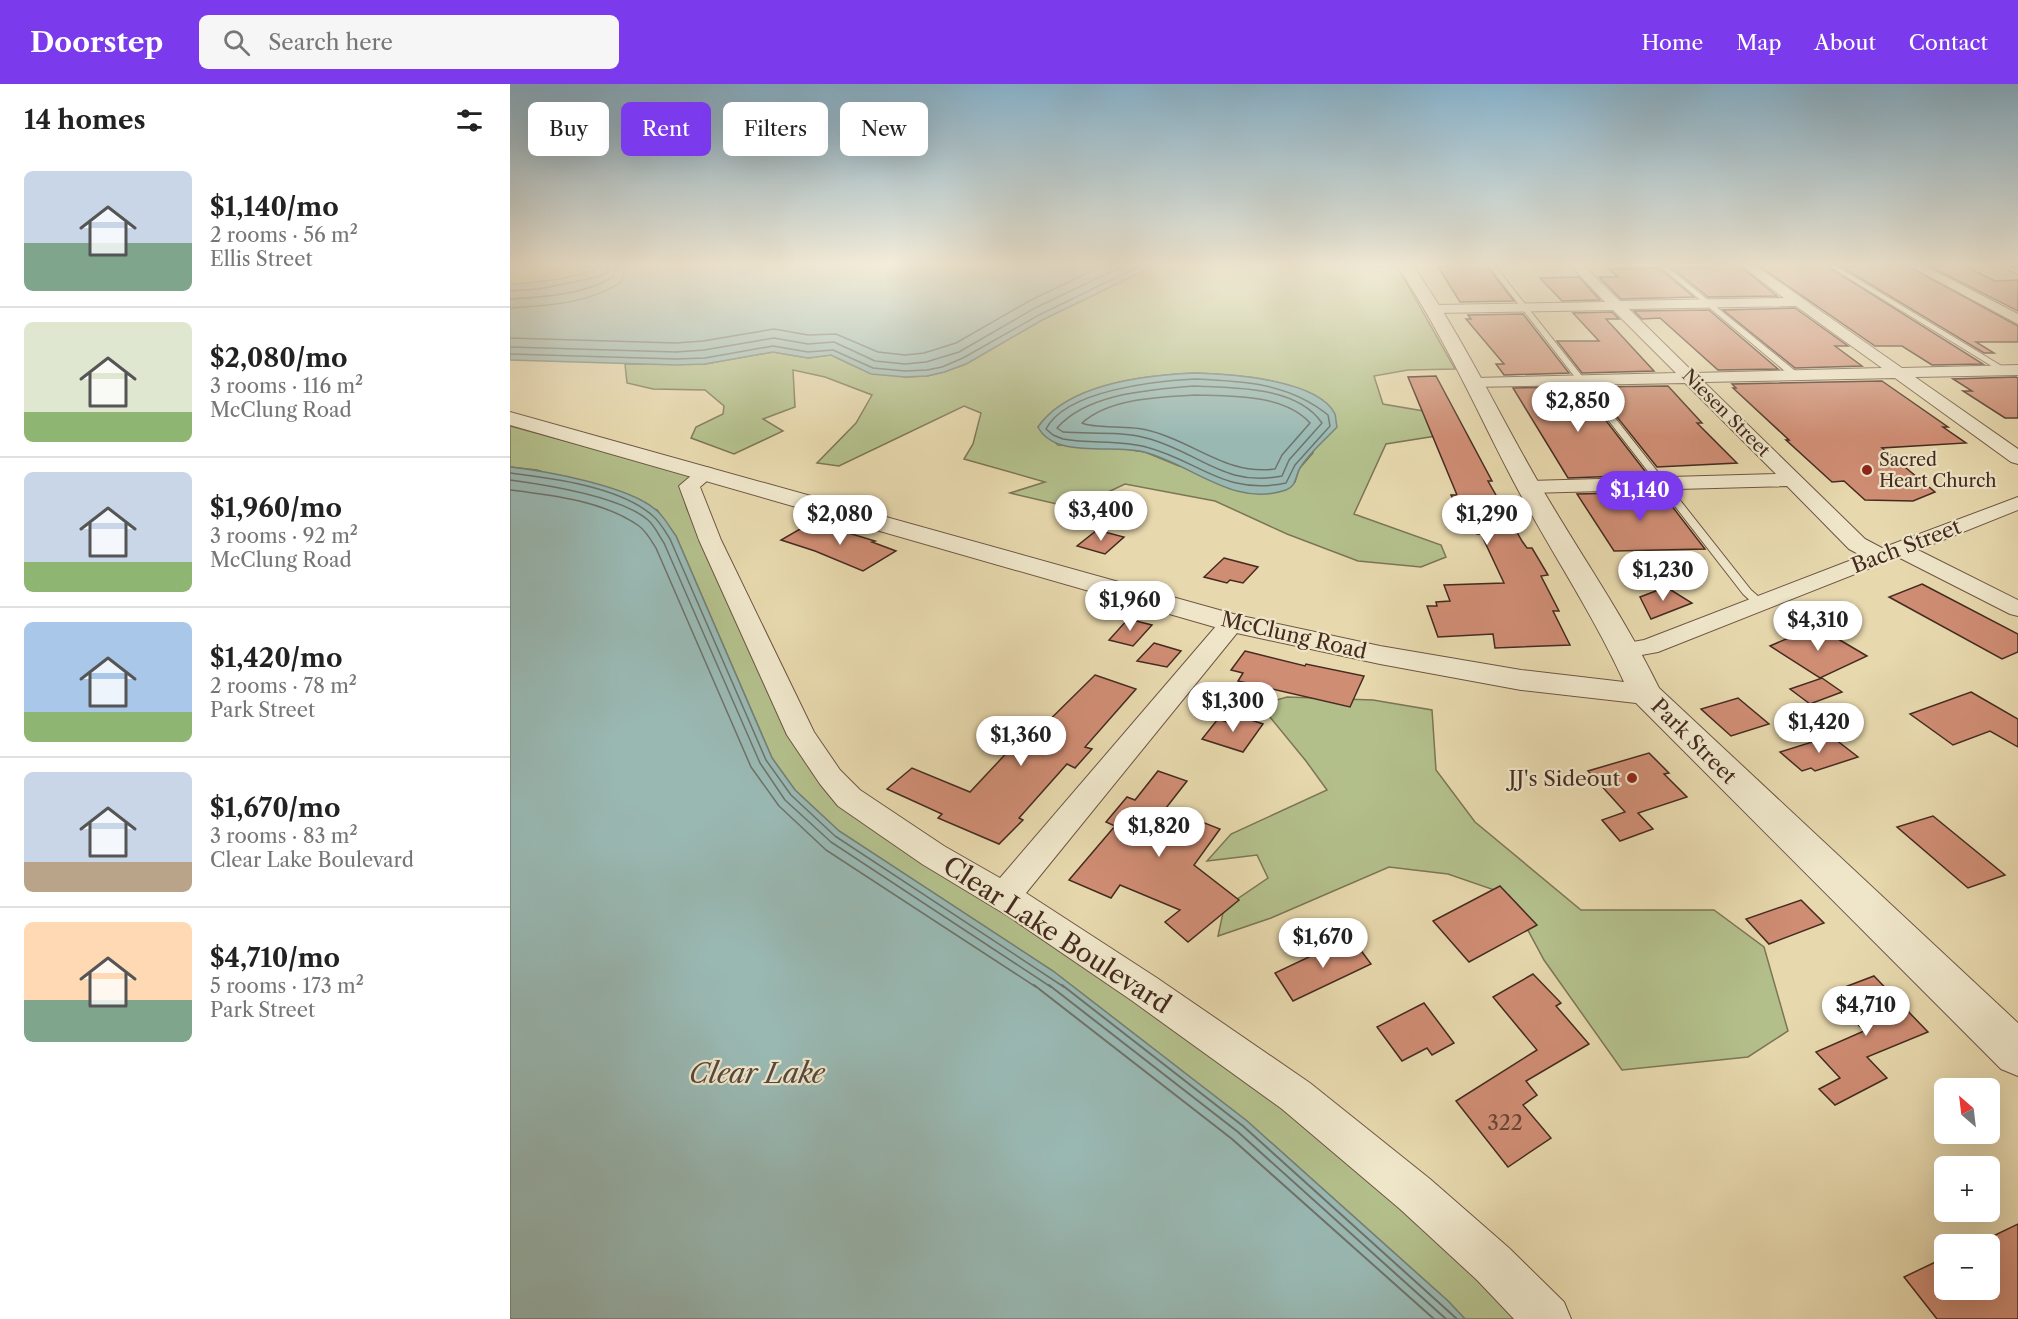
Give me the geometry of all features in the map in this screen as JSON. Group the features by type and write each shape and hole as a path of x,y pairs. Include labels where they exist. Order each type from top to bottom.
{"street":[{"name":"Park Street","path":"1443,324 1529,487 1625,650 1646,693 2018,1054"},
{"name":"Niesen Street","path":"1637,324 1857,544 1889,552 2018,609"},
{"path":"1830,324 2018,458"},
{"path":"1475,383 2012,371"},
{"name":"McClung Road","path":"510,418 1232,623 1380,655 1521,680 1618,692 1646,693"},
{"name":"Clear Lake Boulevard","path":"706,473 688,486 692,498 777,688 801,735 816,758 849,798 933,855 1004,897 1191,1020 1296,1096 1415,1194 1493,1264 1547,1319"},
{"path":"1529,487 1791,480"},
{"name":"Bach Street","path":"1625,650 1649,646 2018,503"},
{"path":"1004,897 1232,623"}],"lane":[{"path":"1539,324 1748,592 1760,603"},
{"path":"1733,324 1796,376"},
{"path":"1931,324 2012,371"}],"green space":[{"path":"1036,324 1429,324 1455,369 1408,370 1374,376 1383,404 1441,414 1442,435 1386,444 1354,514 1441,545 1446,557 1421,567 1358,561 1287,534 1215,501 1125,484 1074,508 1010,493 1045,482 964,459 973,444 981,413 964,406 839,466 817,463 856,423 872,395 825,377 793,370 795,407 763,419 783,431 734,454 691,438 696,427 723,414 724,406 705,390 653,389 627,383 625,364 705,364 773,352 808,358 831,355 852,365 905,377 927,376 966,364","holes":["1195,373 1245,376 1293,387 1323,401 1313,453 1299,469 1295,482 1179,466 1145,452 1058,445 1038,427 1051,412 1068,401 1109,385 1154,376"]},
{"path":"510,426 692,475 682,492 687,509 814,772 1250,1076 1527,1319 1465,1319 1448,1301 1247,1121 1053,971 839,831 795,790 772,758 676,536 657,510 537,470 510,467"},
{"path":"1287,697 1373,700 1432,710 1436,770 1475,822 1581,910 1714,910 1764,947 1788,1031 1748,1057 1622,1070 1544,960 1509,895 1448,874 1389,867 1271,918 1218,936 1224,908 1268,878 1257,855 1207,861 1231,834 1327,790 1260,705"}],"water":[{"path":"510,324 1036,324 966,364 927,376 871,374 831,355 808,358 773,352 705,364 676,365 510,360"},
{"path":"1195,373 1249,377 1292,386 1311,393 1325,402 1335,414 1337,427 1304,462 1290,488 1267,494 1230,489 1144,452 1070,447 1046,437 1038,427 1051,412 1088,392 1109,385 1154,376"},
{"name":"Clear Lake","path":"510,467 565,476 607,487 643,501 659,513 676,536 772,758 795,790 839,831 1053,971 1247,1121 1448,1301 1465,1319 510,1319"}],"building":[{"path":"1470,324 1531,324 1569,373 1504,375 1496,364 1504,364"},
{"path":"1583,324 1610,324 1654,371 1582,373 1557,341 1599,341"},
{"path":"1666,324 1725,324 1778,369 1718,370"},
{"path":"1740,324 1817,324 1848,346 1835,346 1862,366 1795,368"},
{"path":"1843,324 1919,324 1983,364 1932,365 1902,346 1875,346"},
{"path":"1935,324 2014,324 2018,326 2018,342 1976,342 1994,353 1984,353"},
{"path":"1436,376 1492,481 1488,481 1522,541 1527,548 1532,548 1548,575 1541,576 1559,611 1553,611 1570,645 1495,648 1493,634 1438,637 1427,606 1437,606 1436,602 1450,601 1444,585 1504,583 1481,534 1477,534 1467,514 1461,514 1451,495 1457,495 1408,377"},
{"path":"2018,378 2018,418 2005,418 1963,391 1972,391 1953,379"},
{"path":"1882,381 1948,427 1943,427 1966,443 1882,448 1935,492 1913,501 1865,500 1844,481 1832,482 1786,440 1789,440 1733,388 1736,388 1732,384"},
{"path":"1668,386 1702,423 1697,423 1737,463 1657,467 1593,387"},
{"path":"1580,387 1648,475 1568,478 1513,388"},
{"path":"1661,492 1705,549 1614,551 1577,494"},
{"path":"812,522 875,541 872,542 896,551 863,571 781,540"},
{"path":"1097,530 1124,537 1105,554 1077,546"},
{"path":"1224,558 1258,567 1243,583 1230,580 1227,583 1204,577"},
{"path":"1922,584 2018,634 2018,652 2002,659 1889,597"},
{"path":"1666,587 1692,603 1651,619 1640,597"},
{"path":"1128,619 1152,625 1133,646 1109,640"},
{"path":"1816,626 1867,656 1820,678 1770,646"},
{"path":"1154,643 1181,651 1167,667 1137,661"},
{"path":"1245,651 1305,666 1306,664 1364,676 1350,707 1238,681 1243,673 1231,670"},
{"path":"1095,675 1136,689 1085,747 1092,749 1075,768 1067,764 1019,818 1023,820 999,844 938,818 942,814 887,789 912,768 970,792 1015,744 1022,747"},
{"path":"1822,678 1842,692 1810,704 1790,689"},
{"path":"1971,692 2018,719 2018,747 1990,731 1953,745 1910,714"},
{"path":"1738,698 1769,724 1731,736 1701,709"},
{"path":"1236,715 1263,724 1243,752 1202,739 1218,719 1230,723"},
{"path":"1831,736 1858,757 1815,771 1811,768 1802,771 1780,752"},
{"name":"JJ's Sideout","path":"1649,753 1669,773 1664,774 1687,797 1638,813 1653,829 1620,841 1602,820 1625,812 1588,771"},
{"path":"1158,771 1187,781 1166,808 1220,829 1194,865 1239,900 1188,942 1165,922 1180,910 1120,885 1111,898 1069,880 1115,826 1106,822 1127,797 1135,800"},
{"path":"1933,816 2005,875 1968,888 1897,827"},
{"path":"1500,886 1537,925 1469,962 1433,921"},
{"path":"1801,900 1824,923 1769,944 1746,919"},
{"path":"1351,937 1371,964 1293,1001 1275,973"},
{"path":"1533,974 1561,1003 1556,1006 1589,1044 1526,1081 1537,1095 1523,1105 1551,1138 1508,1167 1456,1101 1537,1050 1493,997"},
{"path":"1874,976 1928,1032 1867,1057 1887,1078 1835,1105 1819,1089 1840,1078 1816,1052 1864,1031 1829,993"},
{"path":"1424,1003 1454,1043 1432,1055 1427,1048 1402,1061 1377,1027"},
{"path":"2018,1224 2018,1319 1937,1319 1904,1277 1934,1263 1934,1300 2000,1300 2000,1234 1997,1234"}],"place":[{"name":"Sacred Heart Church","path":"1867,470"},
{"name":"JJ's Sideout","path":"1632,778"}]}
